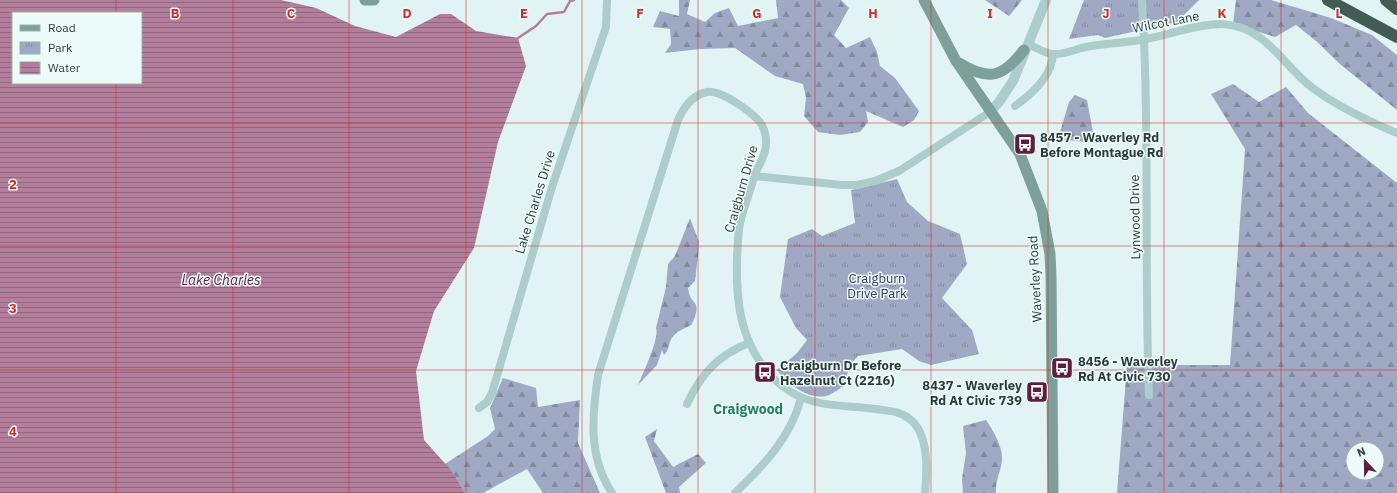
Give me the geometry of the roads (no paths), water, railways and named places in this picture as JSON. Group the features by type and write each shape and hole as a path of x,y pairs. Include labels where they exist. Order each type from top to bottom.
{"highway":[{"path":"1328,0 1397,37"},
{"path":"1386,0 1397,10"}],"main road":[{"path":"365,0 374,0"},
{"name":"Waverley Road","path":"924,0 956,61 1020,154 1036,192 1046,233 1051,276 1053,493"},
{"path":"956,61 975,72 999,73 1005,71 1015,62 1026,47"}],"street":[{"name":"Lake Charles Drive","path":"479,408 487,402 492,393 552,187 604,32 607,0"},
{"path":"754,176 842,185 857,185 875,181 907,167 990,112 999,102 1013,81 1046,0"},
{"name":"Lynwood Drive","path":"1142,0 1148,264 1147,331 1149,395"},
{"name":"Wilcot Lane","path":"1053,54 1223,24 1258,36 1270,45 1304,81 1329,99 1359,117 1397,133"},
{"path":"1015,106 1038,86 1047,75 1053,62 1053,54 1026,47"},
{"name":"Craigburn Drive","path":"612,493 596,458 593,442 594,405 598,376 678,120 685,106 696,96 709,92 723,95 759,121 766,140 763,160 754,176 740,228 738,290 742,324 749,343 761,364 777,384 801,398 817,403 835,406 895,411 907,416 915,424 922,436 925,457 925,493"},
{"path":"687,404 699,381 714,364 729,352 749,343"},
{"path":"735,493 777,448 789,428 801,398"}],"water":[{"name":"Lake Charles","path":"0,0 281,0 316,8 355,26 396,37 440,14 451,14 476,31 518,38 526,66 498,142 474,248 434,311 416,371 424,440 450,469 465,493 0,493"}],"waterway":[{"path":"518,38 536,26 547,14 564,12 570,1 574,0"}],"place":[{"name":"8457 - Waverley Rd Before Montague Rd","path":"1025,144"},
{"name":"8456 - Waverley Rd At Civic 730","path":"1062,368"},
{"name":"Craigburn Dr Before Hazelnut Ct (2216)","path":"765,372"},
{"name":"8437 - Waverley Rd At Civic 739","path":"1037,392"}],"district":[{"name":"Craigwood","path":"748,409"}],"park label":[{"name":"Craigburn Drive Park","path":"877,286"}]}
